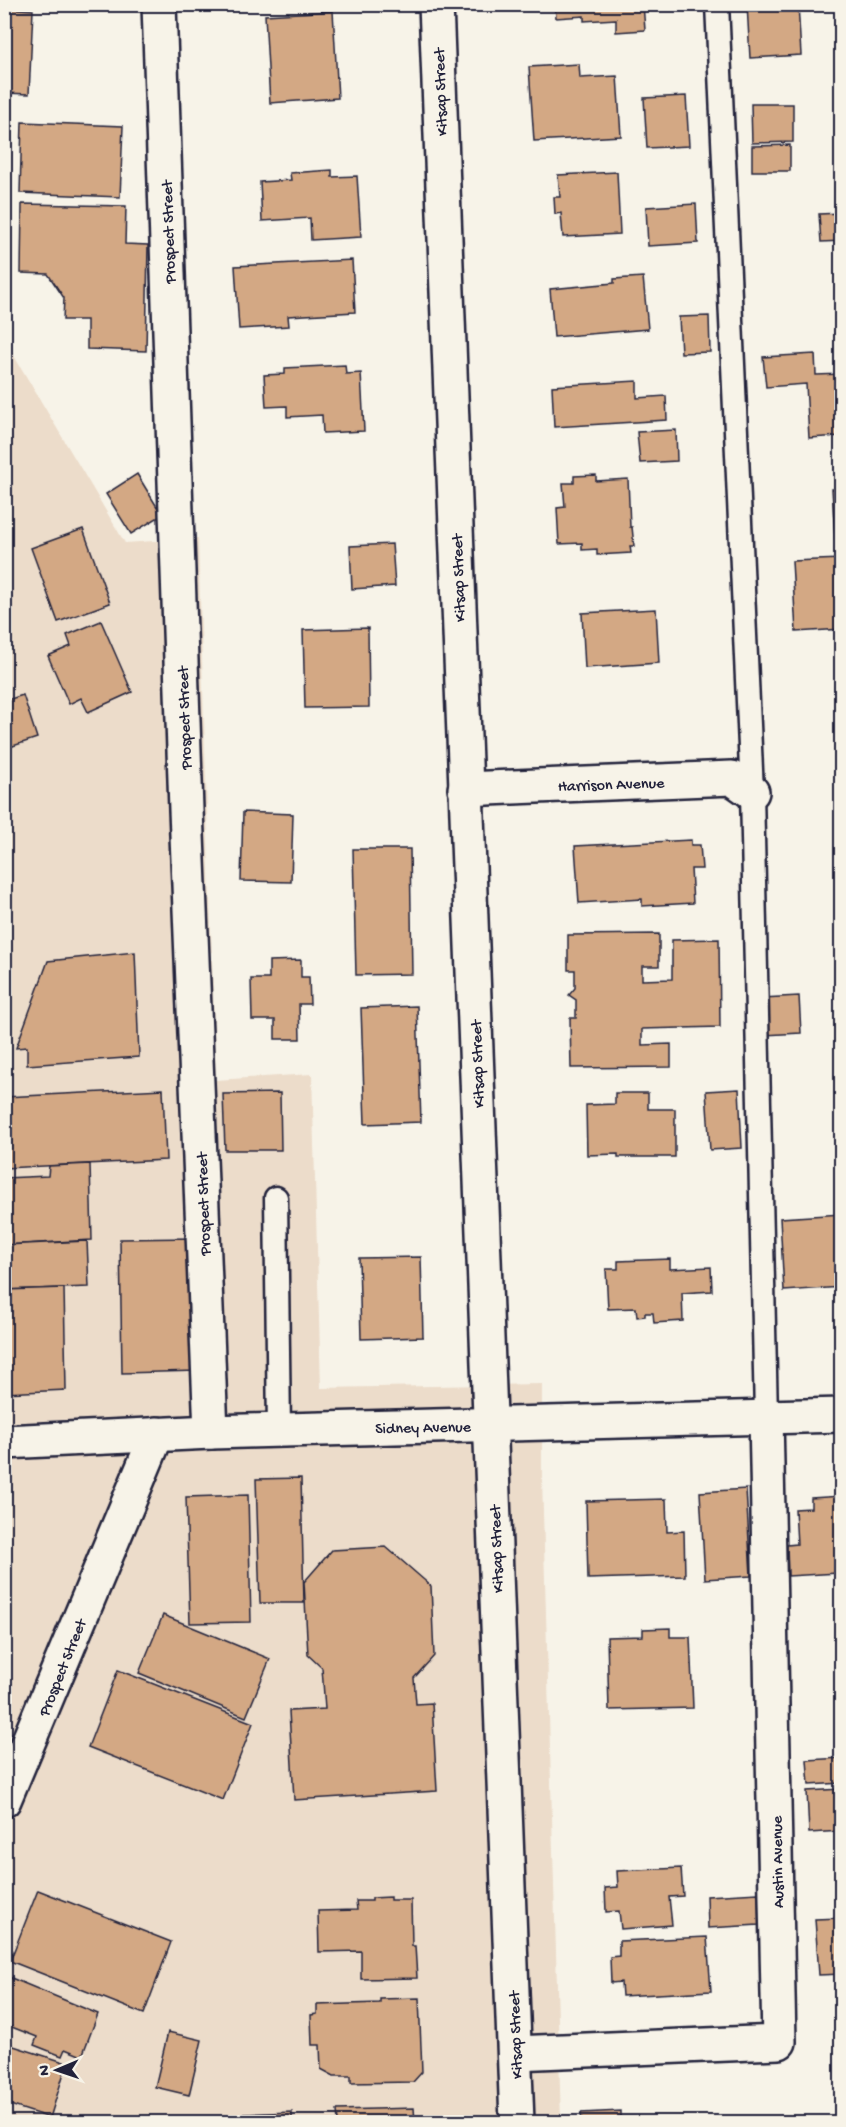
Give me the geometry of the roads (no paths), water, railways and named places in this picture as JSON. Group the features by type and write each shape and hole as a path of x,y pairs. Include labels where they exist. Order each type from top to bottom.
{"street":[{"name":"Prospect Street","path":"159,4 211,1432"},
{"name":"Kitsap Street","path":"436,4 517,2122"},
{"name":"Harrison Avenue","path":"465,789 732,778 752,792"},
{"name":"Sidney Avenue","path":"4,1442 211,1432 842,1415"},
{"name":"Austin Avenue","path":"514,2053 779,2042 766,1416"},
{"name":"Prospect Street","path":"4,1800 157,1434"}],"lane":[{"path":"717,4 752,792 766,1416"},
{"path":"276,1198 279,1430"}]}
